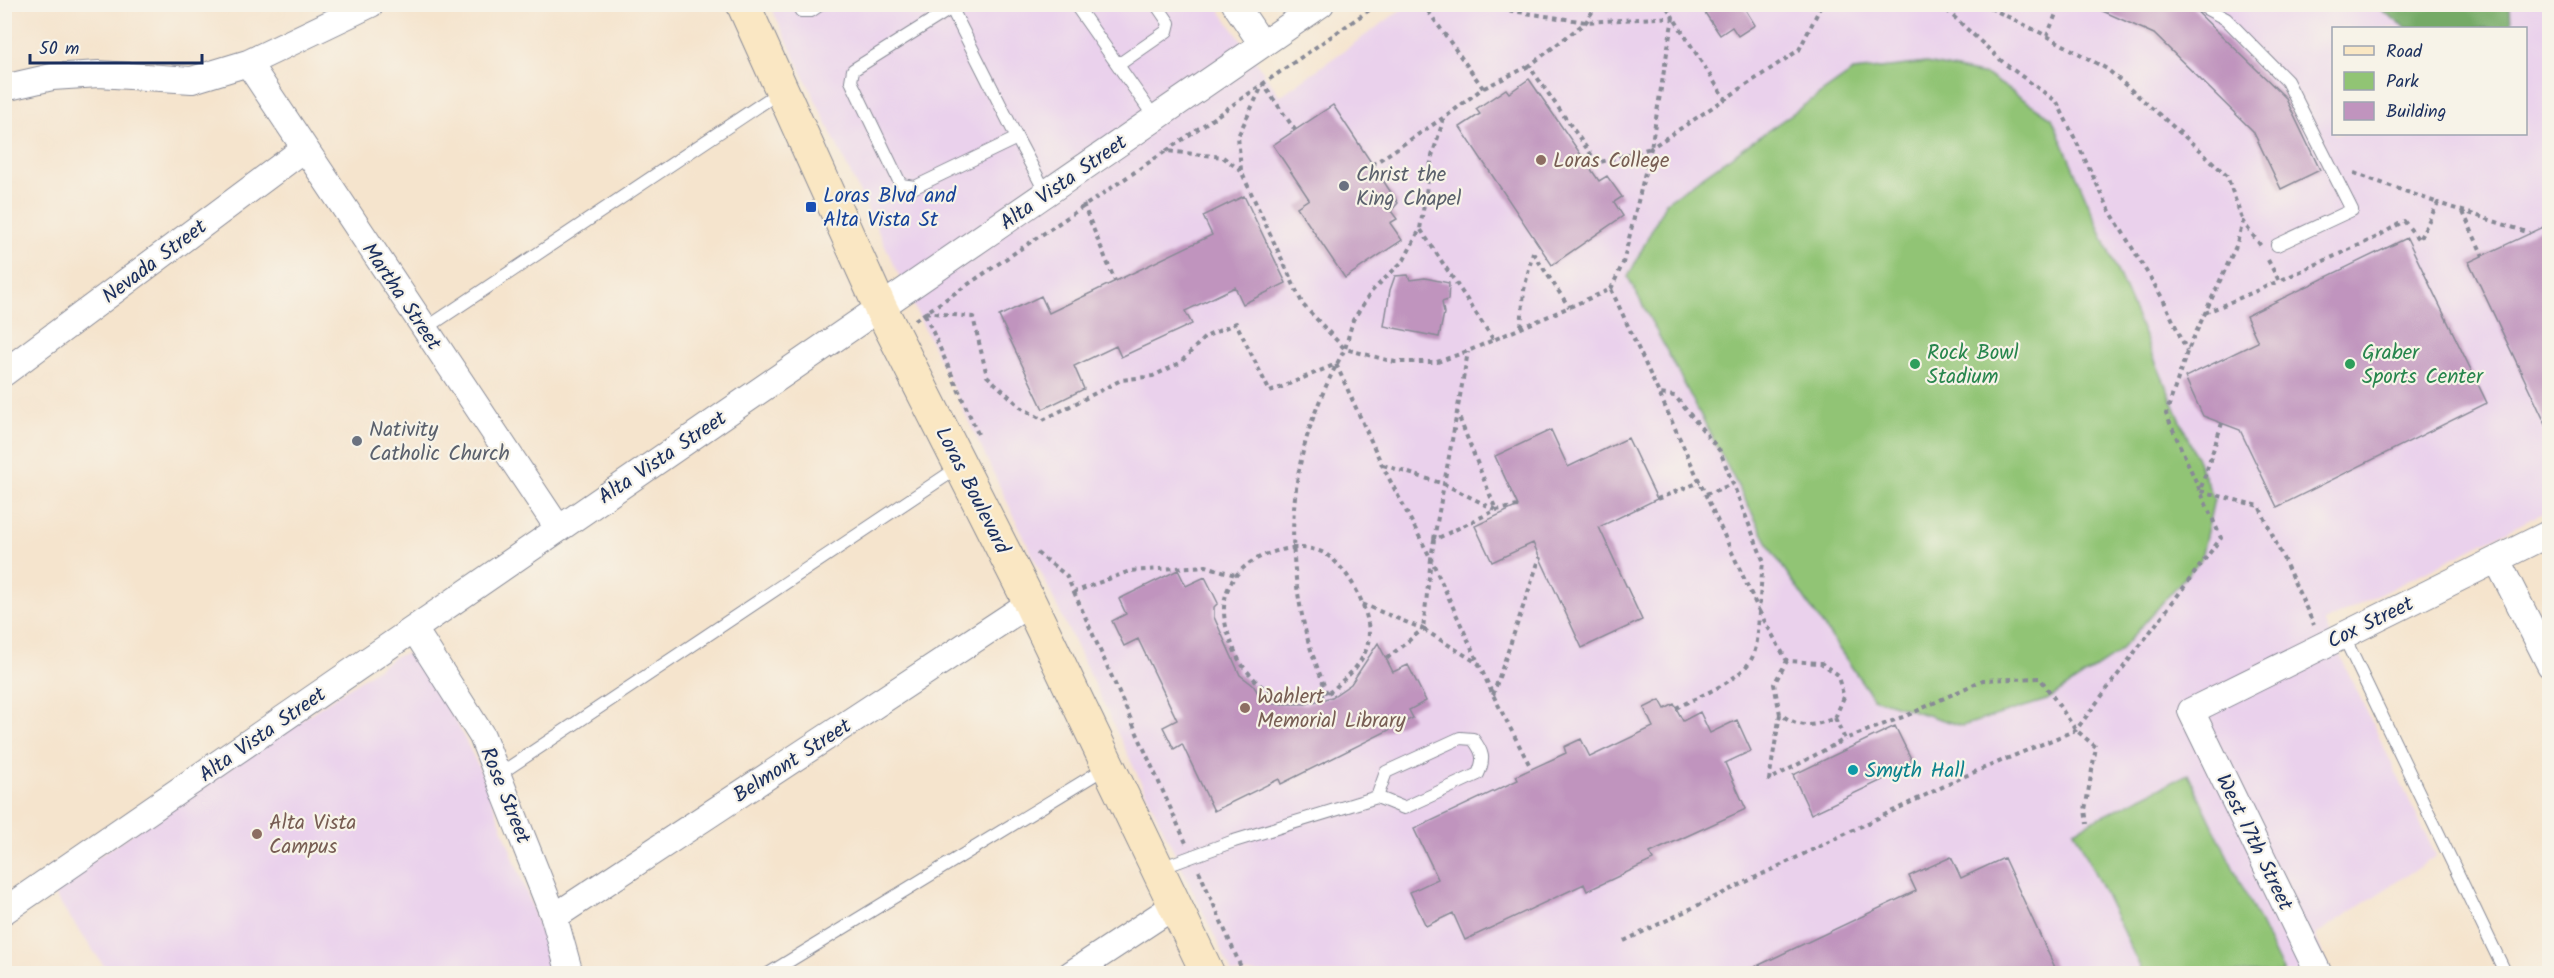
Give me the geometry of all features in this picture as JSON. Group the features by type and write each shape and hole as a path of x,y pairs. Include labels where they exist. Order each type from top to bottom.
{"main road":[{"name":"Loras Boulevard","path":"743,4 880,307 1030,603 1208,974"}],"street":[{"path":"4,88 52,77 99,74 192,80 248,63 371,4"},
{"path":"1235,4 1262,44"},
{"name":"Alta Vista Street","path":"4,911 1321,4"},
{"name":"Martha Street","path":"248,63 558,528"},
{"name":"Nevada Street","path":"4,373 304,149"},
{"name":"Cox Street","path":"2191,711 2550,533"},
{"path":"2497,560 2550,665"},
{"name":"Belmont Street","path":"554,917 1030,603"},
{"name":"Rose Street","path":"414,629 482,735 554,917 570,974"},
{"name":"West 17th Street","path":"2191,711 2319,974"},
{"path":"1071,974 1174,906"}],"lane":[{"path":"797,4 801,11 812,11 821,4"},
{"path":"1075,4 1155,118"},
{"path":"1118,65 1167,31 1168,23 1156,4"},
{"path":"2198,4 2226,19 2287,81 2352,210 2277,245"},
{"path":"1017,138 915,187 902,185 851,81 853,70 955,7 1017,138 1046,193"},
{"path":"425,329 782,90"},
{"path":"498,775 960,466"},
{"path":"2334,640 2506,974"},
{"path":"1157,869 1377,797 1404,808 1478,774 1484,763 1482,751 1473,739 1460,738 1386,771 1377,797"},
{"path":"768,974 1108,766"}],"path":[{"path":"895,336 924,312 1166,151 1378,4"},
{"path":"1423,4 1483,88"},
{"path":"1466,4 1586,22 1673,17"},
{"path":"1372,165 1444,118 1483,88 1529,66 1586,22 1597,4"},
{"path":"1665,4 1725,99"},
{"path":"1529,66 1598,163 1651,148 1799,50 1822,4"},
{"path":"1940,4 2005,64 2057,102 2110,211 2163,298 2187,352"},
{"path":"1982,4 2107,69 2200,150 2227,176 2243,222 2261,246 2279,281"},
{"path":"2047,36 2060,4"},
{"path":"1263,84 1238,136 1241,171 1304,305 1345,349 1395,362 1437,362 1611,290 1623,263 1651,148 1673,17"},
{"path":"1263,84 1295,130"},
{"path":"1327,694 1305,630 1292,548 1293,506 1298,465 1314,410 1345,349 1353,320 1372,291 1404,260 1420,229 1432,156 1444,118"},
{"path":"1166,151 1223,157 1241,171"},
{"path":"2337,179 2352,172 2530,233"},
{"path":"1071,176 1115,281"},
{"path":"2205,313 2375,238 2404,221 2419,240 2438,203"},
{"path":"2463,211 2483,256"},
{"path":"1624,941 1965,776 2076,730 2222,538 2166,414 2187,352 2236,246 2243,222"},
{"path":"1420,229 1493,339"},
{"path":"1521,327 1524,290 1533,252 1569,307"},
{"path":"1611,290 1759,611 1787,661"},
{"path":"924,312 974,317 987,376 1022,408 1043,420 1121,380 1153,376 1180,363 1205,337 1236,323 1270,392 1336,364"},
{"path":"924,312 981,441"},
{"path":"1386,659 1423,629 1434,540 1468,351"},
{"path":"1336,364 1382,465 1431,559 1493,695 1530,766"},
{"path":"1659,394 1675,396 1720,451 1764,560 1757,644 1749,663 1730,680 1676,708"},
{"path":"1457,412 1496,510"},
{"path":"2200,491 2222,423"},
{"path":"1382,465 1444,484 1496,510"},
{"path":"1657,500 1700,482"},
{"path":"1705,494 1733,484"},
{"path":"2200,491 2259,506 2334,640"},
{"path":"1434,540 1496,510 1518,506"},
{"path":"1029,548 1066,575 1244,974"},
{"path":"1292,548 1312,548 1327,555 1340,566 1356,588 1366,616 1367,646 1354,671 1327,694 1292,697 1275,694 1262,687 1239,662 1225,625 1224,598 1235,574 1252,560 1272,550 1292,548"},
{"path":"1493,695 1539,557"},
{"path":"1074,592 1130,571 1206,566 1235,574"},
{"path":"1362,604 1423,629 1479,664"},
{"path":"1787,661 1774,684 1780,714 1769,780 1845,739 1908,715 1983,680 2040,678 2076,730 2096,747 2085,810 2087,824"},
{"path":"1780,714 1796,724 1814,726 1835,718 1844,697 1837,674 1821,663 1787,661"},
{"path":"1835,718 1845,739"}],"shaded area":[{"name":"Loras College","path":"770,5 1216,5 1280,96 1408,5 2549,5 2549,510 2324,622 2436,856 2315,935 2330,973 1232,973"},
{"path":"405,654 418,656 452,713 482,774 557,973 109,973 50,889 396,656"}],"green space":[{"path":"2374,5 2510,5 2511,27 2405,27"},
{"name":"Rock Bowl Stadium","path":"1926,63 1987,75 2052,118 2214,499 2201,559 2117,654 2047,700 1962,726 1873,698 1773,553 1628,277 1666,202 1853,71"},
{"path":"2188,774 2284,973 2143,973 2074,830"}],"building":[{"path":"1699,4 1742,4 1755,25 1738,36 1732,27 1720,35"},
{"path":"2087,4 2190,5 2285,97 2320,170 2281,189 2253,131 2154,34"},
{"path":"1529,79 1599,181 1607,176 1622,197 1614,202 1623,216 1552,265 1460,127 1480,114 1476,109 1506,89 1509,93"},
{"path":"1333,105 1398,203 1391,211 1397,219 1390,223 1402,240 1345,278 1297,207 1309,199 1273,145"},
{"path":"1244,196 1286,283 1243,304 1235,287 1185,311 1192,324 1121,357 1116,346 1074,366 1084,389 1043,409 999,316 1041,296 1049,313 1212,235 1203,216"},
{"path":"2550,224 2550,433 2469,262"},
{"path":"2407,238 2487,403 2277,507 2240,430 2203,416 2185,377 2258,342 2246,316"},
{"path":"1408,275 1410,280 1425,278 1449,283 1448,300 1442,302 1444,313 1439,337 1384,326 1390,290 1395,276"},
{"path":"1551,430 1568,467 1628,438 1657,499 1599,527 1642,620 1582,648 1533,543 1492,562 1475,526 1518,506 1495,456"},
{"path":"1178,570 1186,586 1205,577 1218,603 1214,607 1214,617 1240,675 1253,685 1260,696 1274,704 1306,704 1332,697 1351,684 1378,643 1393,672 1408,665 1426,701 1409,710 1413,718 1281,784 1279,779 1214,811 1182,744 1174,749 1163,727 1177,720 1138,639 1124,646 1112,621 1126,614 1119,599"},
{"path":"1660,700 1665,709 1674,704 1683,721 1700,712 1710,733 1737,720 1751,751 1725,763 1746,809 1650,853 1653,860 1587,891 1584,884 1465,940 1453,913 1426,926 1410,892 1438,879 1414,829 1518,780 1516,776 1566,753 1564,747 1581,739 1590,757 1653,727 1644,708"},
{"name":"Smyth Hall","path":"1895,726 1914,765 1811,814 1793,775"},
{"path":"1951,857 1961,878 2004,858 2058,974 1740,974 1916,891 1909,876"}],"place":[{"name":"Loras College","path":"1541,160"},
{"name":"Christ the King Chapel","path":"1344,186"},
{"name":"Loras Blvd and Alta Vista St","path":"811,207"},
{"name":"Rock Bowl Stadium","path":"1915,364"},
{"name":"Graber Sports Center","path":"2350,364"},
{"name":"Nativity Catholic Church","path":"357,441"},
{"name":"Wahlert Memorial Library","path":"1245,708"},
{"name":"Smyth Hall","path":"1853,770"},
{"name":"Alta Vista Campus","path":"257,834"}]}
